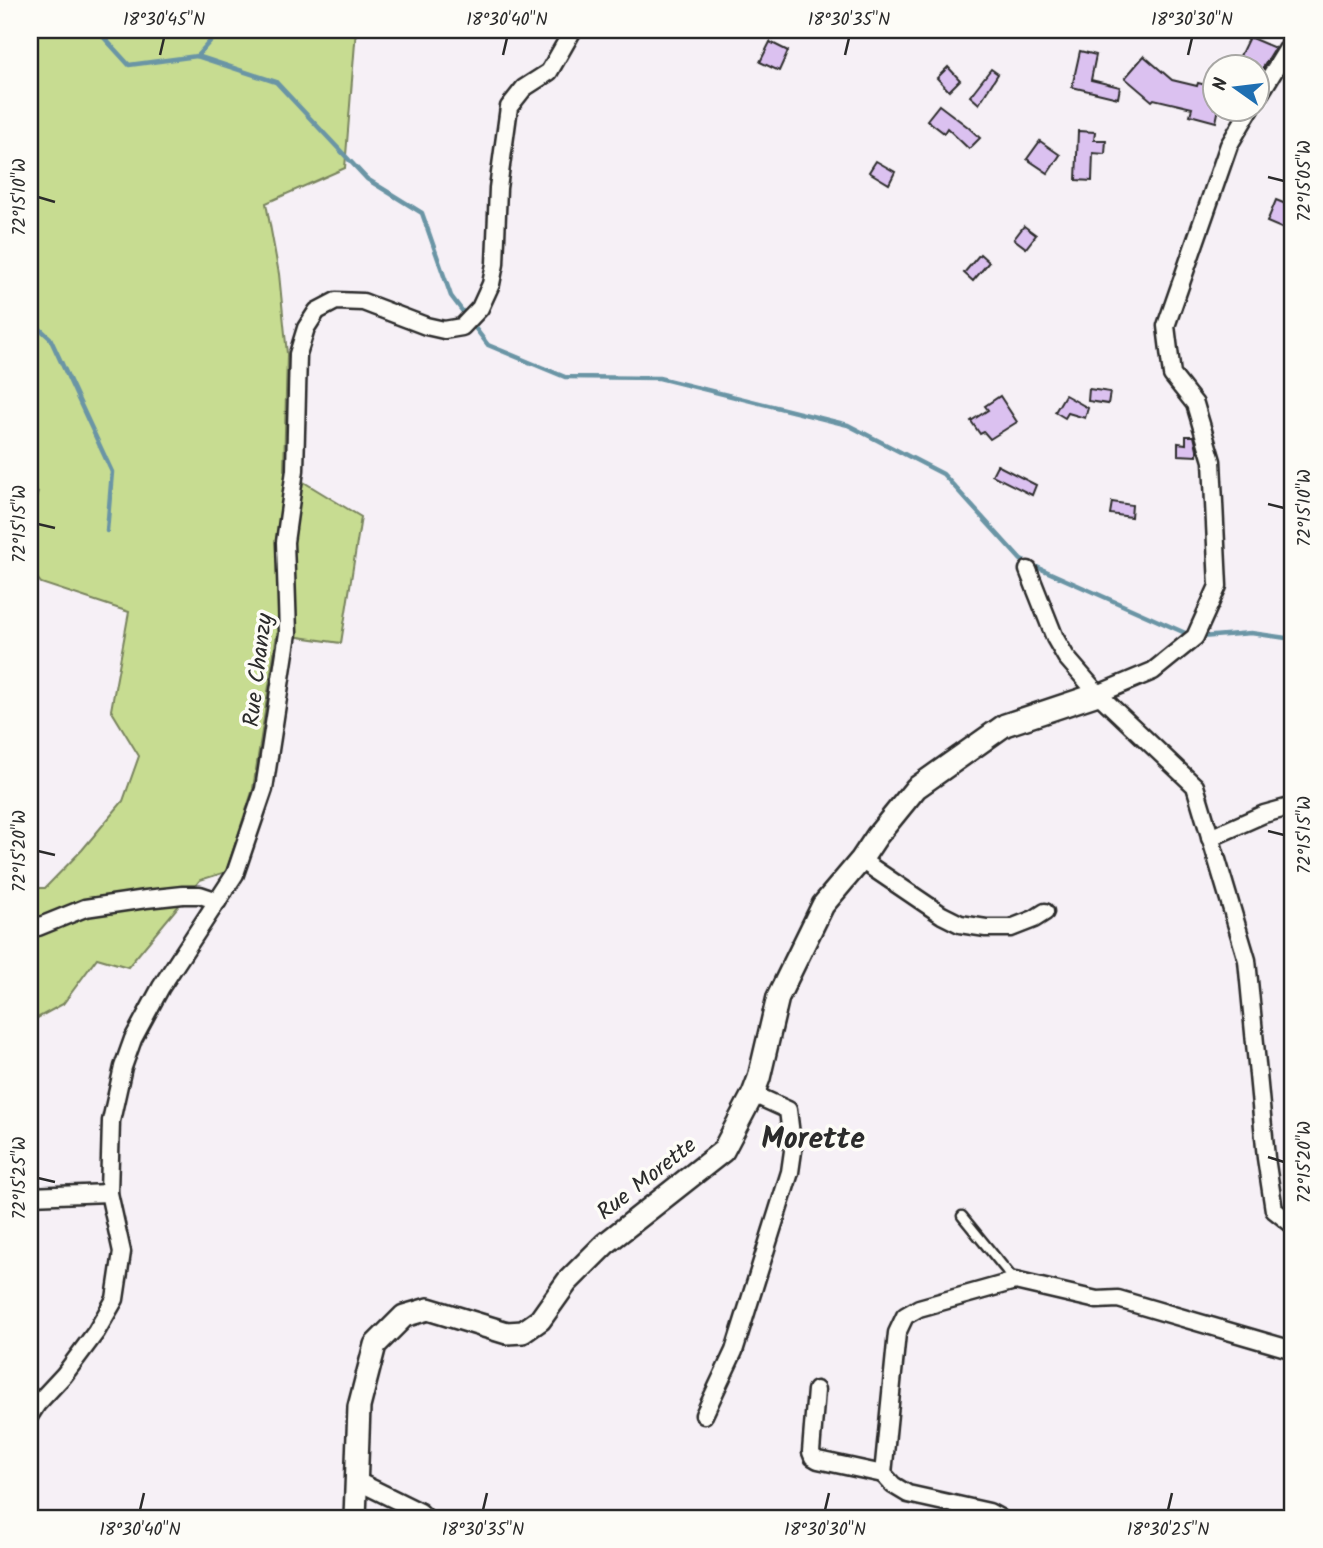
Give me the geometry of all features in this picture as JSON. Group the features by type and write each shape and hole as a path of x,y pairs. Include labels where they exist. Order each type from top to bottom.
{"street":[{"name":"Rue Chanzy","path":"30,1415 96,1332 115,1299 122,1252 109,1193 111,1121 123,1067 133,1039 160,988 235,874 264,789 288,633 285,542 296,470 298,354 306,328 317,311 335,301 363,302 426,326 444,330 463,327 480,308 491,284 495,264 498,188 509,107 524,88 549,72 573,30"},
{"path":"1270,77 1293,40"},
{"path":"1098,694 1153,671 1195,637 1218,586 1212,461 1195,404 1172,375 1166,326 1229,145 1243,122"},
{"path":"1028,570 1055,638 1066,657 1098,694 1195,786 1247,960 1266,1158 1274,1210 1293,1225"},
{"name":"Rue Morette","path":"357,1481 359,1407 375,1345 404,1315 428,1310 507,1332 523,1332 540,1321 567,1282 605,1244 723,1151 753,1094 778,997 822,905 861,860 916,788 1005,725 1098,694"},
{"path":"1210,838 1264,814 1293,806"},
{"path":"861,860 942,915 960,924 1011,928 1045,912"},
{"path":"38,927 85,908 146,899 200,895 218,901"},
{"path":"704,1415 734,1351 790,1172 793,1151 788,1110 753,1094"},
{"path":"30,1196 109,1193"},
{"path":"883,1474 897,1333 905,1316 919,1308 1015,1280 1097,1300 1118,1299 1293,1350"},
{"path":"816,1390 811,1452 813,1457 883,1474 893,1485 908,1494 1000,1518"},
{"path":"355,1518 357,1481 426,1518"}],"lane":[{"path":"962,1216 1015,1280"}],"green space":[{"path":"30,30 356,30 345,168 266,203 279,274 287,354 284,470 361,517 341,643 277,634 253,789 226,872 200,880 128,967 97,958 63,1004 30,1022 30,888 45,888 82,850 123,801 139,756 111,710 129,612 41,583 30,570 30,517 38,492 30,489"}],"building":[{"path":"1249,37 1275,48 1270,56 1270,52 1242,52"},
{"path":"770,42 788,51 779,71 760,62"},
{"path":"1080,51 1096,55 1091,80 1120,87 1118,98 1072,87"},
{"path":"1144,56 1172,80 1197,86 1200,84 1200,118 1190,115 1192,108 1154,99 1152,101 1125,78"},
{"path":"948,67 960,80 949,91 937,78"},
{"path":"991,69 998,74 979,104 970,96"},
{"path":"939,105 980,138 969,149 947,128 944,133 927,120"},
{"path":"1078,131 1095,132 1094,140 1106,140 1105,154 1093,153 1092,181 1076,180"},
{"path":"1040,141 1060,155 1048,173 1027,159"},
{"path":"876,161 895,172 889,184 869,172"},
{"path":"1276,200 1293,207 1293,233 1267,222"},
{"path":"1024,226 1036,235 1026,248 1014,239"},
{"path":"980,254 989,262 973,281 964,273"},
{"path":"1089,389 1110,392 1108,404 1088,401"},
{"path":"1065,395 1088,408 1085,418 1068,413 1065,418 1055,412"},
{"path":"1000,396 1017,422 990,439 984,432 980,434 971,421 988,410 985,406"},
{"path":"1186,436 1194,436 1197,456 1178,455 1178,443 1186,444"},
{"path":"997,465 1036,485 1032,495 992,475"},
{"path":"1112,502 1132,505 1131,517 1110,514"}],"waterway":[{"path":"97,30 129,65 197,56 276,82 367,179 422,213 451,296 488,345 565,377 659,378 848,425 943,474 1021,560 1192,636"},
{"path":"197,56 220,30"},
{"path":"30,320 50,338 112,472 107,531"},
{"path":"1201,637 1251,633 1293,639"}],"district":[{"name":"Morette","path":"813,1138"}]}
